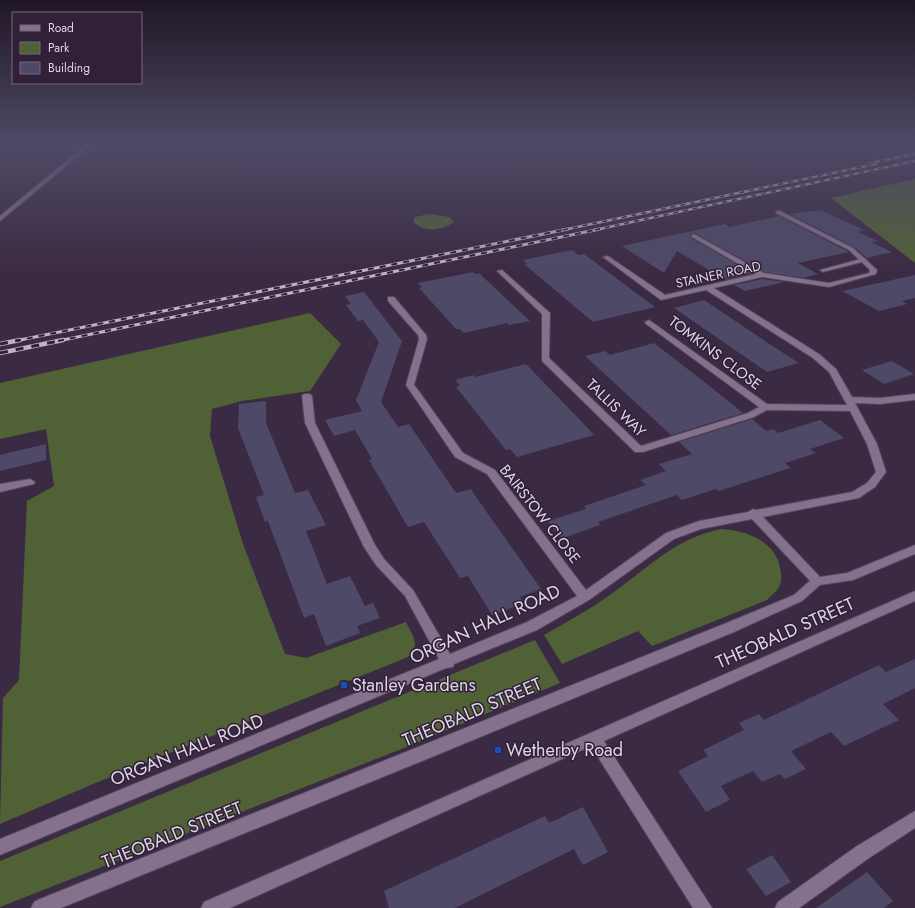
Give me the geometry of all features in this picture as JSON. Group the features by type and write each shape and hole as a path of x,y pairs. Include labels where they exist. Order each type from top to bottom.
{"street":[{"path":"0,219 41,185"},
{"name":"STAINER ROAD","path":"606,257 664,298 762,275 829,285 872,274 874,270 851,249 778,212"},
{"path":"694,236 762,275"},
{"path":"823,270 864,260"},
{"name":"TALLIS WAY","path":"500,271 546,313 545,359 639,450 750,415 764,407 850,404 915,397"},
{"name":"ORGAN HALL ROAD","path":"0,847 448,663 532,626 585,597 670,536 699,524 856,495 871,485 881,472 872,444 833,371 816,356 708,288"},
{"name":"BAIRSTOW CLOSE","path":"391,299 422,335 423,339 410,385 458,455 491,472 585,597"},
{"name":"TOMKINS CLOSE","path":"649,322 764,407"},
{"path":"307,396 310,423 370,547 380,562 409,593 448,663"},
{"path":"0,488 30,482"},
{"path":"753,513 817,581"},
{"name":"THEOBALD STREET","path":"40,908 422,754 736,625 798,598 817,581 849,577 915,549"},
{"name":"THEOBALD STREET","path":"210,908 915,596"},
{"path":"594,738 703,908"},
{"path":"784,908 863,852 915,819"}],"green space":[{"path":"887,185 915,185 915,263 831,198"},
{"path":"429,214 449,217 454,222 438,229 427,229 417,225 413,221 415,217"},
{"path":"310,313 341,344 310,391 242,401 212,409 210,436 243,544 285,654 306,658 406,622 415,644 412,652 408,657 93,784 0,824 3,698 19,680 27,501 54,486 46,429 0,439 0,383"},
{"path":"721,529 749,535 766,544 772,551 777,559 781,571 781,579 778,589 767,600 652,646 638,631 562,664 544,635 599,602 674,548 704,533"},
{"path":"535,640 560,683 409,746 0,907 0,861"}],"building":[{"path":"820,210 864,230 858,232 878,241 871,242 892,252 867,258 854,247 790,214"},
{"path":"779,216 849,252 798,263 818,274 804,278 764,272 695,233 691,234 691,238 752,273 725,280 677,251 664,273 622,246 725,224 729,227"},
{"path":"572,250 578,255 584,254 655,307 593,322 524,264 527,264 523,260"},
{"path":"473,272 475,274 479,273 530,321 509,325 507,323 464,333 460,329 456,329 419,288 422,287 418,283"},
{"path":"915,275 915,298 902,301 907,304 879,311 842,291"},
{"path":"762,279 785,282 745,291 734,285"},
{"path":"364,292 402,341 381,402 398,427 409,424 456,493 471,489 541,589 520,597 524,603 492,615 468,576 460,578 424,522 408,527 369,460 372,459 355,430 334,436 325,420 362,411 356,400 379,342 363,320 358,321 346,305 351,304 345,296"},
{"path":"704,300 799,363 767,372 674,308"},
{"path":"654,343 743,413 671,435 585,356 605,351 610,355"},
{"path":"892,361 914,374 884,384 862,370"},
{"path":"526,364 594,435 517,457 510,449 506,450 456,387 460,386 455,380 473,375 475,377"},
{"path":"266,401 266,423 295,493 308,490 326,525 306,531 327,584 350,576 365,606 373,603 380,618 357,626 360,633 326,646 314,614 304,618 268,521 265,522 256,497 264,495 238,428 239,404"},
{"path":"752,419 766,431 773,429 778,433 820,420 844,438 810,449 816,453 785,463 790,468 719,491 716,489 682,500 677,495 598,522 600,525 561,539 548,521 586,509 584,506 646,485 640,480 666,471 659,464 692,454 679,442"},
{"path":"46,444 46,460 0,471 0,455"},
{"path":"915,659 915,688 883,704 899,720 844,746 831,732 791,751 806,769 785,779 780,774 762,782 753,771 721,786 730,800 706,812 678,771 708,756 703,750 744,730 739,723 759,714 764,720 879,665 886,672"},
{"path":"583,807 608,852 583,865 574,849 455,908 389,908 384,891 545,816 549,823"},
{"path":"772,855 791,882 766,896 746,869"},
{"path":"867,872 893,901 884,908 816,908"}],"railway":[{"path":"563,230 775,185"},
{"path":"595,230 802,185"},
{"path":"15,341 568,229"},
{"path":"58,341 600,229"},
{"path":"15,341 20,340"},
{"path":"0,353 63,340"},
{"path":"0,344 15,341"}],"place":[{"name":"Stanley Gardens","path":"344,685"},
{"name":"Wetherby Road","path":"498,750"}]}
